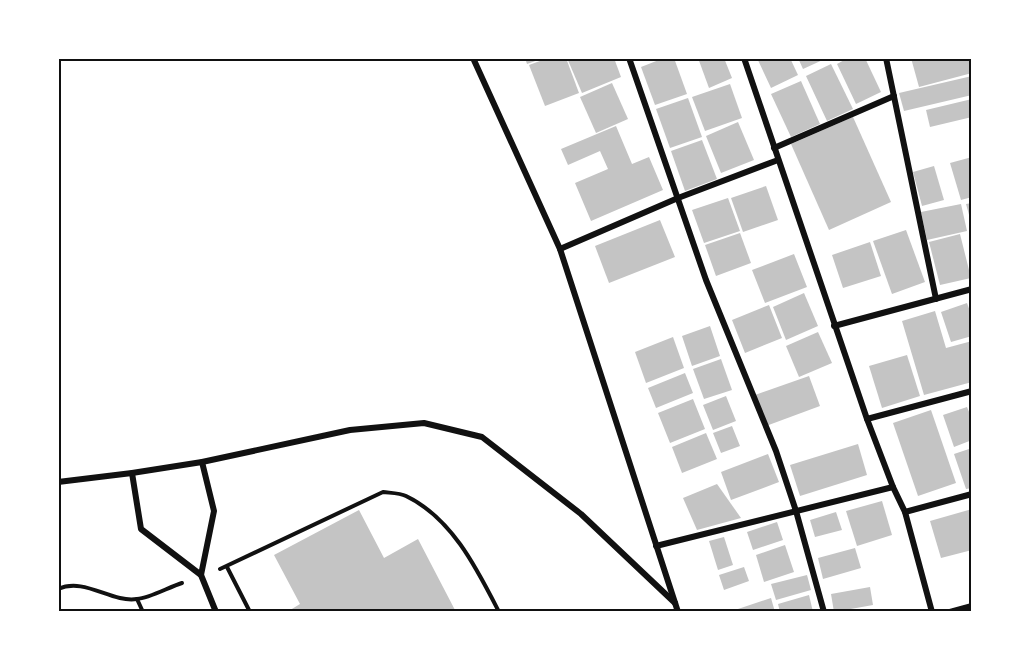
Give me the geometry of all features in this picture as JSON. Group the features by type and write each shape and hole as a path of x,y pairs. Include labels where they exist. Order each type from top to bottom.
{"street":[{"path":"473,58 560,249 678,612"},
{"path":"630,58 706,280 776,452 796,511 824,612"},
{"path":"744,58 834,326 867,419 905,512 932,612"},
{"path":"886,58 936,299"},
{"path":"774,148 894,96"},
{"path":"560,249 678,198 778,160"},
{"path":"834,326 972,289"},
{"path":"867,419 972,391"},
{"path":"58,482 202,462 350,430 424,423 482,437 580,514 675,603"},
{"path":"201,575 214,511 202,462"},
{"path":"132,473 141,529 201,575 216,612"},
{"path":"656,546 893,487"},
{"path":"905,512 972,494"},
{"path":"950,612 972,606"}],"path":[{"path":"250,612 227,567 383,492 404,495 424,507 446,528 475,564 499,612"},
{"path":"58,589 83,587 121,598 137,599 201,575"},
{"path":"137,599 144,612"}],"building":[{"path":"525,58 541,58 541,59 527,64"},
{"path":"548,58 566,58 579,93 545,106 529,65"},
{"path":"567,58 614,58 621,77 582,93"},
{"path":"664,58 674,58 687,94 655,105 641,67"},
{"path":"698,58 724,58 732,78 709,88"},
{"path":"757,58 790,58 798,75 771,88"},
{"path":"798,58 827,58 803,69"},
{"path":"848,58 865,58 881,92 856,104 837,64"},
{"path":"911,58 972,58 972,73 919,87"},
{"path":"831,64 853,109 827,121 806,76"},
{"path":"972,76 972,95 904,111 899,93"},
{"path":"801,81 820,124 791,137 771,94"},
{"path":"612,83 628,119 596,133 580,97"},
{"path":"730,84 742,118 705,131 692,97"},
{"path":"688,98 702,137 670,148 656,109"},
{"path":"972,99 972,117 930,127 926,110"},
{"path":"853,117 891,202 829,230 791,144"},
{"path":"738,122 754,160 721,173 706,136"},
{"path":"616,126 632,164 649,157 663,190 591,221 575,183 608,169 600,151 568,165 561,149"},
{"path":"702,140 717,179 685,191 671,151"},
{"path":"972,157 972,197 961,200 950,163"},
{"path":"934,166 944,200 922,206 913,172"},
{"path":"766,186 778,220 743,232 731,198"},
{"path":"728,198 740,231 704,243 692,210"},
{"path":"972,203 972,222 971,222 966,204"},
{"path":"961,204 967,231 927,240 921,212"},
{"path":"660,220 675,257 609,283 595,246"},
{"path":"906,230 925,282 892,294 873,241"},
{"path":"740,233 751,263 716,276 705,245"},
{"path":"960,234 971,278 940,285 929,242"},
{"path":"870,242 881,276 843,288 832,255"},
{"path":"794,254 807,287 765,303 752,270"},
{"path":"804,293 818,326 786,340 773,307"},
{"path":"967,303 972,317 972,336 951,342 941,312"},
{"path":"769,305 782,338 745,353 732,320"},
{"path":"935,311 946,348 972,341 972,382 924,395 902,321"},
{"path":"710,326 720,356 692,366 682,336"},
{"path":"818,332 832,363 799,377 786,346"},
{"path":"673,337 684,368 646,383 635,352"},
{"path":"907,355 920,396 882,408 869,366"},
{"path":"721,359 732,390 704,399 693,369"},
{"path":"685,373 693,393 656,408 648,388"},
{"path":"809,376 820,406 766,426 755,395"},
{"path":"726,396 736,421 713,430 703,405"},
{"path":"693,399 705,429 670,443 658,413"},
{"path":"967,407 972,419 972,440 954,447 943,415"},
{"path":"931,410 956,483 918,496 893,423"},
{"path":"732,426 740,446 721,453 713,433"},
{"path":"706,433 717,459 682,473 672,447"},
{"path":"858,444 867,475 800,496 790,465"},
{"path":"972,448 972,488 966,489 954,454"},
{"path":"768,454 779,482 731,500 721,472"},
{"path":"717,484 741,518 697,530 683,498"},
{"path":"882,501 892,535 857,546 846,511"},
{"path":"972,509 972,550 941,558 930,521"},
{"path":"359,510 384,558 418,539 456,612 287,612 300,604 274,555"},
{"path":"836,512 842,530 815,537 810,520"},
{"path":"777,522 783,540 753,550 747,532"},
{"path":"724,537 733,565 718,570 709,541"},
{"path":"785,545 794,572 764,582 756,555"},
{"path":"855,548 861,568 823,579 818,558"},
{"path":"744,567 749,581 724,590 719,575"},
{"path":"807,575 811,590 776,600 771,584"},
{"path":"870,587 873,605 834,612 831,594"},
{"path":"809,595 813,612 780,612 778,604"},
{"path":"771,598 775,612 732,612 732,611"}]}
